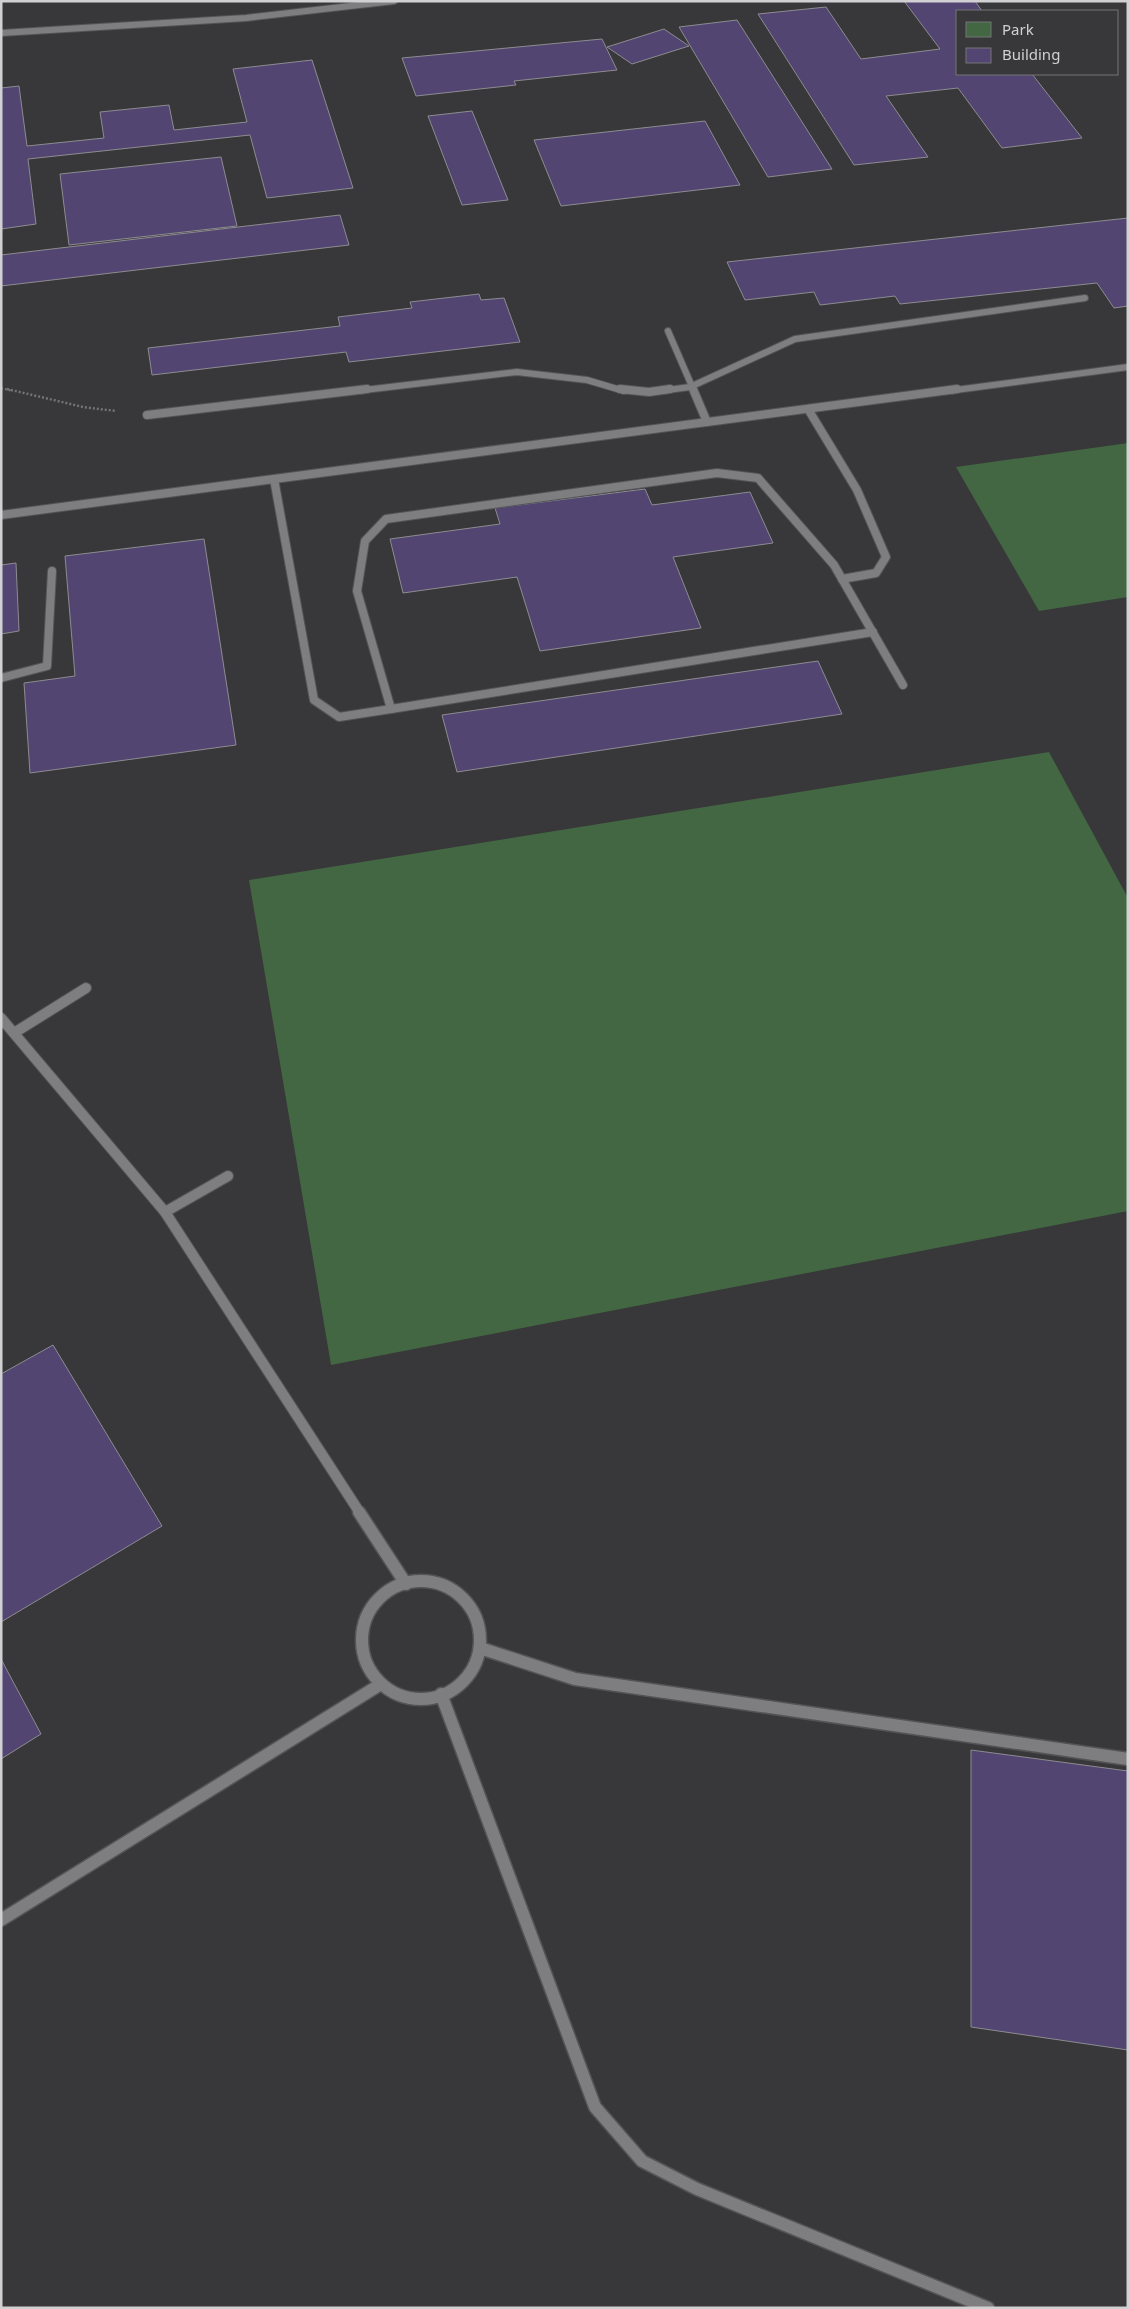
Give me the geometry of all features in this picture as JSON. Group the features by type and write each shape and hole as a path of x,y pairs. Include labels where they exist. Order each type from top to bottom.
{"lane":[{"path":"1,33 246,18 394,1"},
{"path":"147,415 517,372 587,380 625,391 649,392 690,387 795,339 1085,298"},
{"path":"668,331 690,387 707,422"},
{"path":"1,515 1128,367"},
{"path":"808,409 857,490 886,557 876,574 842,579"},
{"path":"391,709 357,591 365,541 386,519 717,473 758,478 834,565 904,685"},
{"path":"274,479 314,700 339,717 873,632"},
{"path":"1,678 47,666 52,571"},
{"path":"14,1033 86,988"},
{"path":"1,1018 165,1212 406,1584"},
{"path":"165,1212 228,1176"},
{"path":"426,1581 445,1586 462,1596 474,1610 480,1629 480,1648 476,1663 455,1687 441,1694 420,1698 398,1695 381,1684 369,1671 363,1654 362,1637 367,1619 376,1604 390,1592 406,1584 426,1581"},
{"path":"480,1648 575,1679 1128,1759"},
{"path":"1,1920 381,1684"},
{"path":"441,1694 595,2107 642,2161 697,2189 988,2308"}],"path":[{"path":"1,388 83,407 147,415"}],"green space":[{"path":"1128,443 1128,597 1039,611 956,467"},
{"path":"1049,752 1128,898 1128,1211 331,1365 249,880"}],"building":[{"path":"904,1 975,1 981,10 956,10 956,75 1033,75 1082,138 1002,148 958,88 886,96 928,157 854,165 758,14 826,7 861,59 940,49"},
{"path":"737,20 832,169 768,177 679,27"},
{"path":"664,29 689,46 632,64 607,47"},
{"path":"602,39 617,70 514,81 516,85 416,96 402,58"},
{"path":"312,60 353,188 267,198 250,135 28,159 36,224 1,229 1,88 19,86 27,146 104,138 100,112 169,105 174,130 247,122 233,69"},
{"path":"472,111 508,200 462,205 428,116"},
{"path":"705,121 740,185 561,206 534,140"},
{"path":"221,157 237,226 69,245 60,174"},
{"path":"340,215 349,245 1,286 1,255"},
{"path":"1128,218 1128,306 1114,308 1097,283 900,304 895,296 820,305 814,292 745,300 727,262"},
{"path":"479,294 481,300 504,298 520,342 349,362 346,352 152,375 148,348 340,326 338,317 412,308 410,302"},
{"path":"645,489 652,505 750,492 773,543 673,557 701,628 540,651 517,577 403,593 390,539 500,524 495,508"},
{"path":"204,539 236,745 30,773 24,683 75,676 65,556"},
{"path":"16,563 19,631 1,634 1,565"},
{"path":"818,661 842,714 457,772 442,715"},
{"path":"53,1345 162,1526 1,1622 1,1374"},
{"path":"1,1659 41,1734 1,1759"},
{"path":"971,1750 1128,1771 1128,2050 971,2027"}]}
